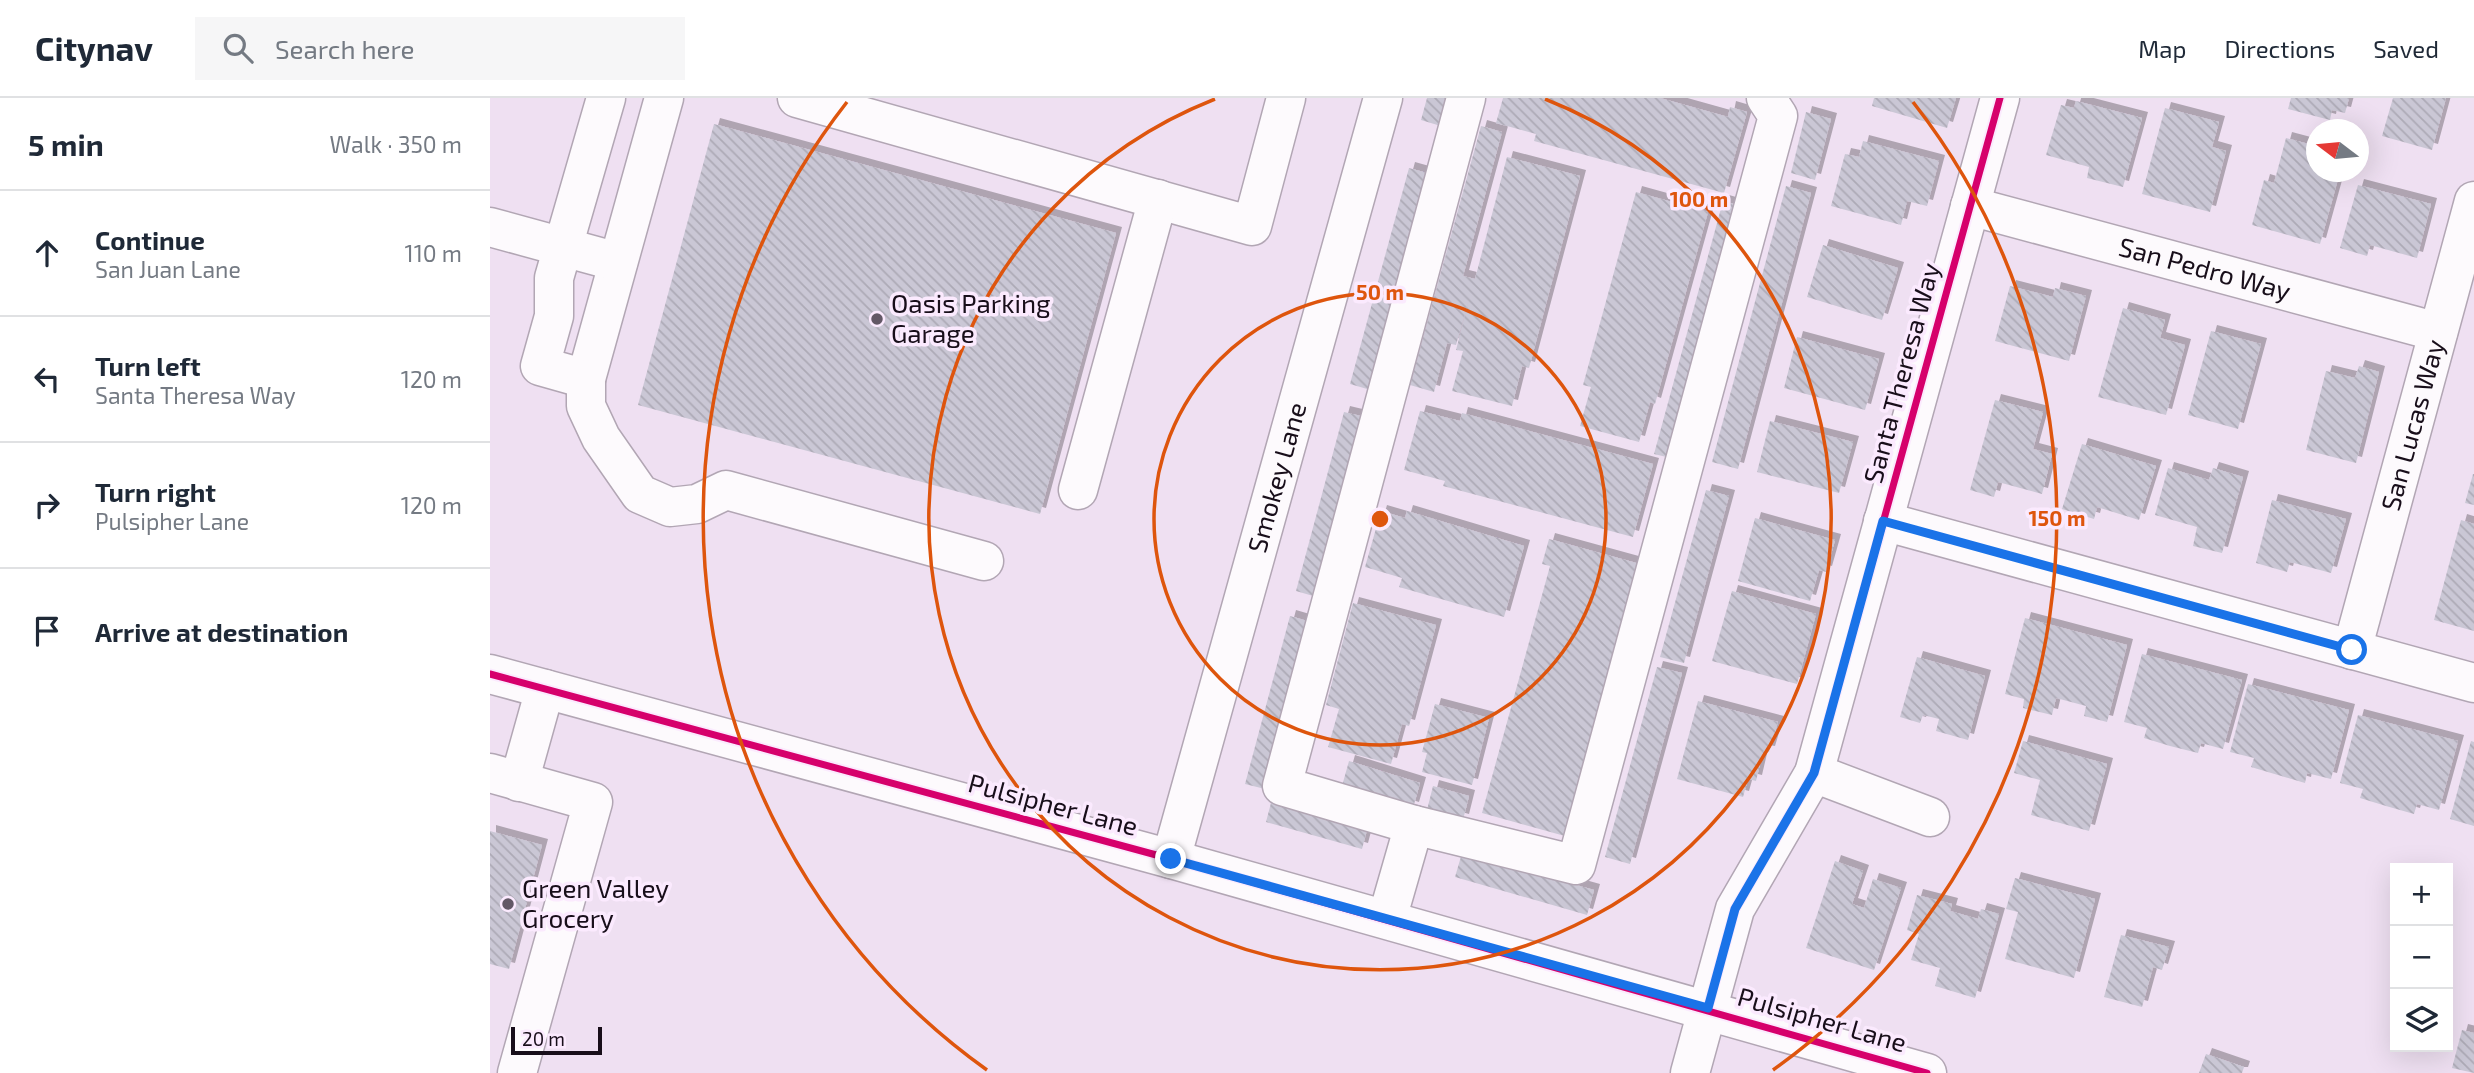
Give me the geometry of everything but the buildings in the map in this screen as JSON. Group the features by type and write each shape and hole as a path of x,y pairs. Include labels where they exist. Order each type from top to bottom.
{"street":[{"path":"586,379 540,366 554,316 554,278 606,98"},
{"path":"664,98 586,379 586,406 601,438 640,494 670,507 697,504 726,490 984,561"},
{"path":"797,98 1252,226 1286,98"},
{"name":"Smokey Lane","path":"1171,859 1383,98"},
{"path":"1466,98 1282,786 1414,825 1576,865 1778,116 1766,98"},
{"name":"Santa Theresa Way","path":"1690,1073 1735,909 1814,773 2000,98"},
{"path":"1078,490 1158,199"},
{"name":"San Lucas Way","path":"2352,650 2474,201"},
{"name":"San Pedro Way","path":"1970,206 2438,332"},
{"path":"490,227 618,262"},
{"path":"1883,521 2474,683"},
{"name":"Pulsipher Lane","path":"490,674 1708,1008 1927,1073"},
{"path":"517,1073 593,802 505,777 545,689"},
{"path":"1814,773 1930,817"},
{"path":"1387,919 1414,825"}],"cycle path":[{"path":"1708,1008 1735,909 1814,773 2000,98"},
{"path":"490,674 1171,859 1927,1073"}],"place":[{"name":"Oasis Parking Garage","path":"877,319"},
{"name":"Green Valley Grocery","path":"508,904"}],"route":[{"path":"1171,859 1708,1008 1735,909 1814,773 1883,521 2352,650"}]}
